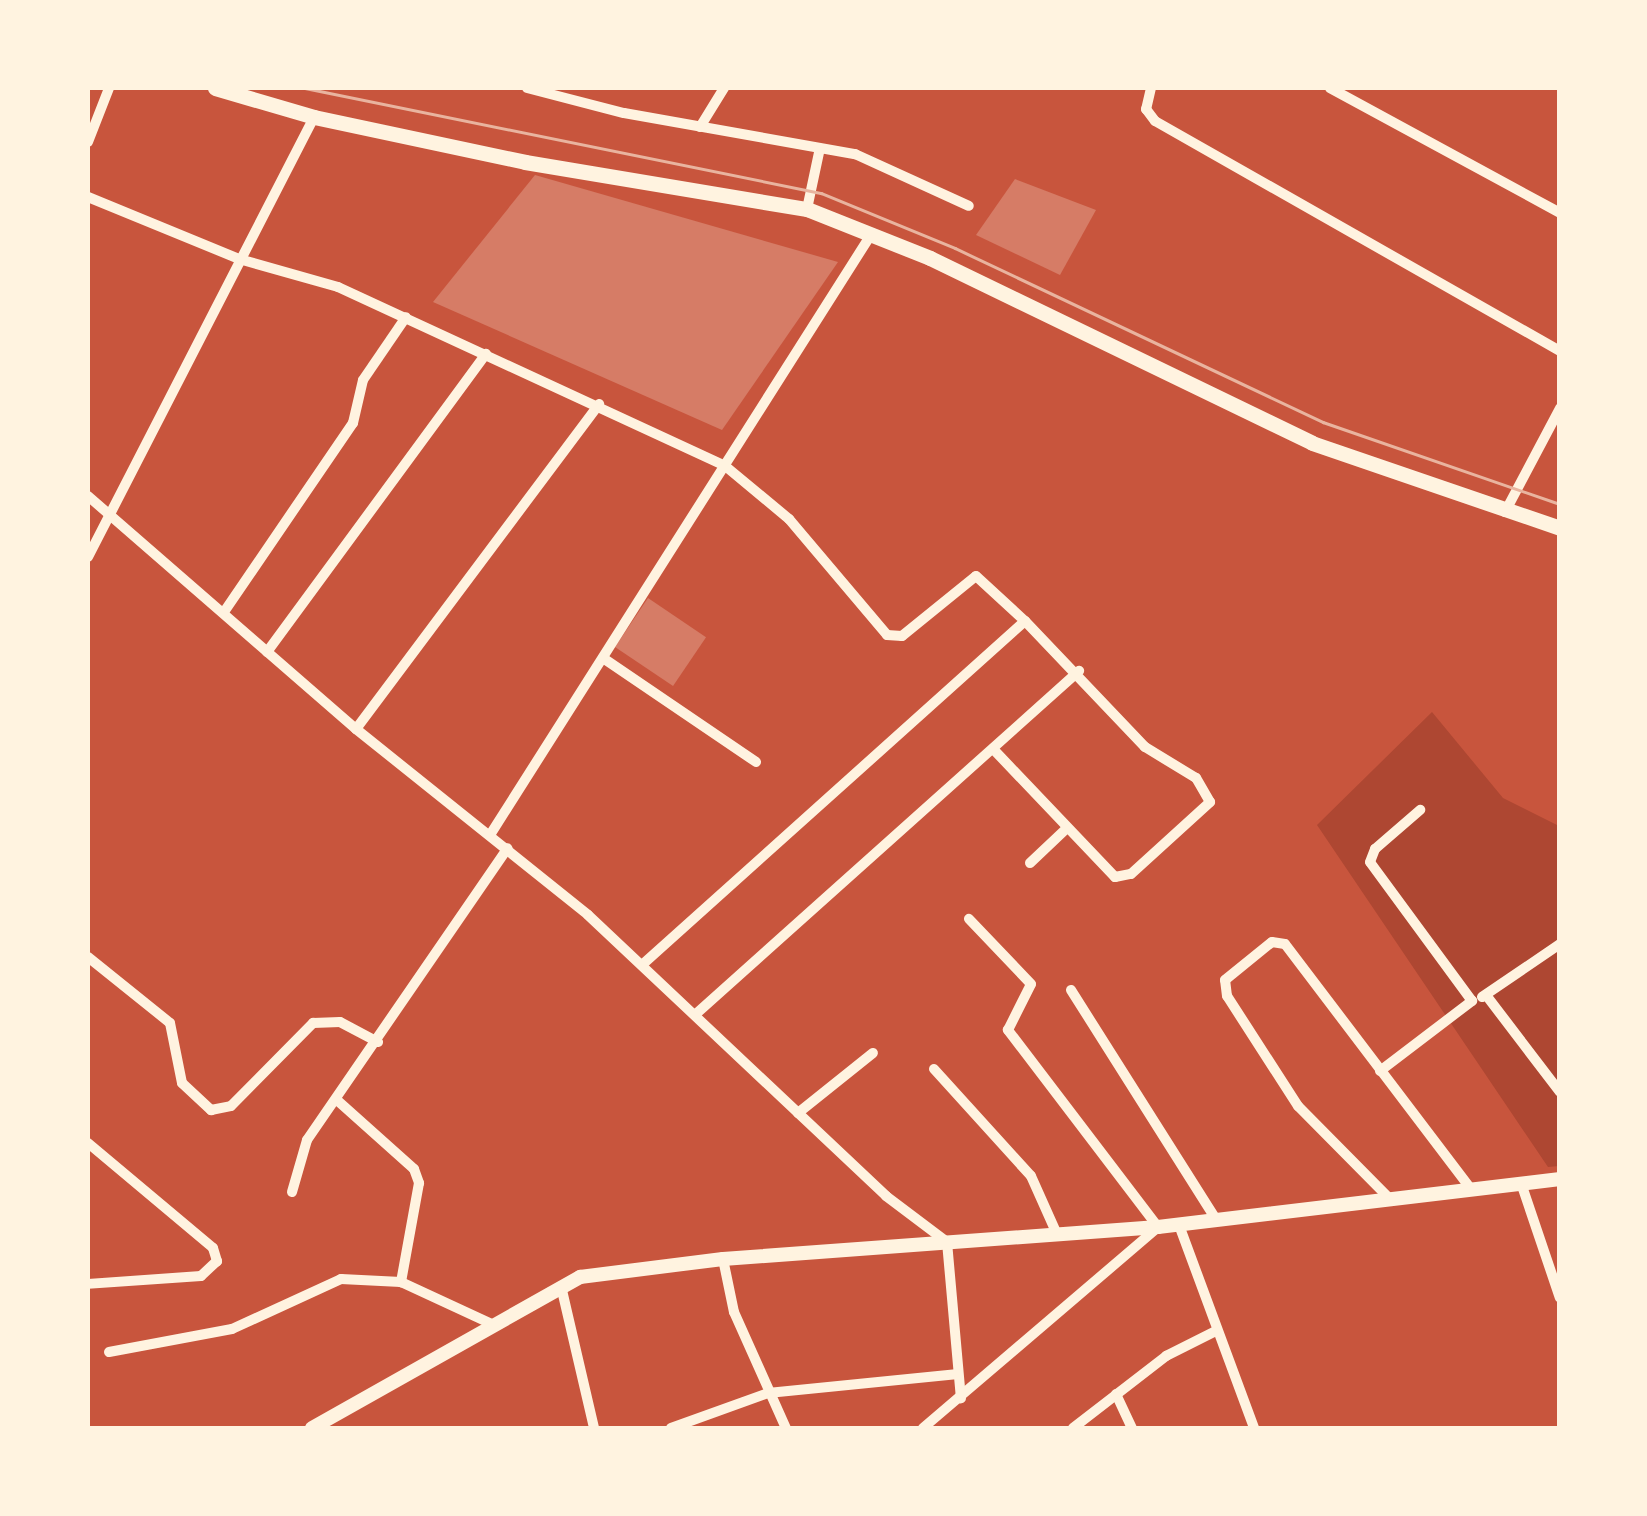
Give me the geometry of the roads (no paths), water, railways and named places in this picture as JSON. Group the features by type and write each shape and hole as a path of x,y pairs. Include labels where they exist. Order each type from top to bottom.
{"main road":[{"path":"215,88 314,117 525,162 806,209 872,233 1312,442 1505,513 1560,528"}],"street":[{"path":"88,142 109,88"},
{"path":"527,88 884,164 969,206"},
{"path":"700,127 724,88"},
{"path":"1151,88 1146,108 1155,121 1560,351"},
{"path":"1330,88 1560,214"},
{"path":"88,557 314,117"},
{"path":"806,209 820,148"},
{"path":"88,197 240,259 338,288 724,465 789,519 887,635 902,636 976,576 1078,671 1145,747 1196,778 1210,802 1121,877 1066,828 996,751"},
{"path":"490,835 872,233"},
{"path":"224,612 352,423 363,380 406,317"},
{"path":"268,652 486,354"},
{"path":"356,729 598,404"},
{"path":"1505,513 1560,408"},
{"path":"88,496 356,729 508,848 642,964 886,1196 948,1242 961,1398"},
{"path":"642,964 1025,622"},
{"path":"603,658 756,762"},
{"path":"697,1013 996,751 1078,671"},
{"path":"1420,810 1374,849 1370,862 1472,1002"},
{"path":"1030,863 1066,828"},
{"path":"292,1192 300,1152 508,848"},
{"path":"969,919 1030,984 1008,1030 1158,1227"},
{"path":"1390,1198 1298,1106 1227,996 1224,980 1272,942 1286,944 1470,1188"},
{"path":"1380,1071 1472,1002 1560,944"},
{"path":"88,956 170,1023 182,1082 211,1110 238,1100 313,1023 340,1022 378,1042"},
{"path":"1071,990 1217,1221"},
{"path":"1486,994 1560,1092"},
{"path":"798,1113 873,1053"},
{"path":"934,1070 1031,1176 1056,1232"},
{"path":"338,1101 414,1168 419,1183 401,1282"},
{"path":"88,1143 213,1248 217,1260 201,1276 88,1284"},
{"path":"312,1428 561,1286 606,1272 723,1259 1179,1225 1560,1179"},
{"path":"1521,1182 1560,1298"},
{"path":"1179,1225 1214,1332 1254,1428"},
{"path":"923,1428 1158,1227"},
{"path":"723,1259 734,1312 786,1428"},
{"path":"109,1352 222,1332 264,1319 341,1279 401,1282 492,1324"},
{"path":"561,1286 594,1428"},
{"path":"1073,1428 1166,1356 1214,1332"},
{"path":"671,1428 768,1393 958,1374"},
{"path":"1116,1394 1132,1428"}],"tram line":[{"path":"305,88 821,193 955,248 1323,422 1560,504"}]}
